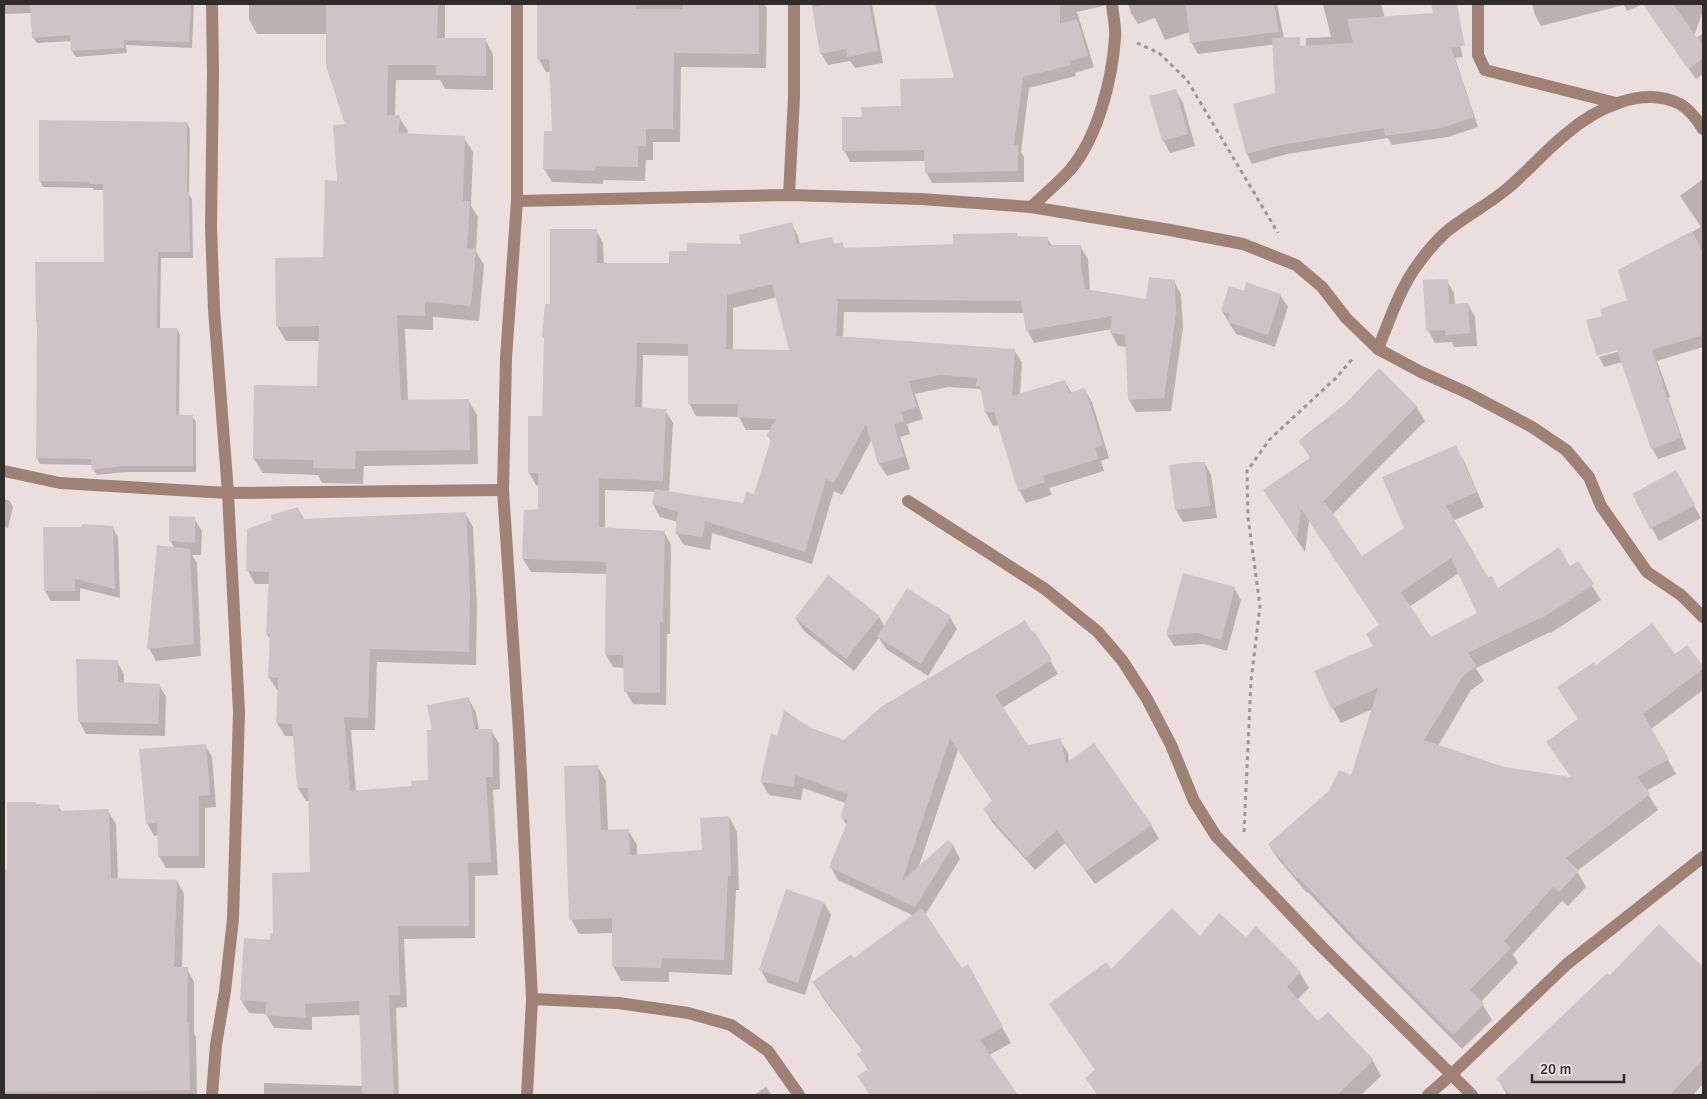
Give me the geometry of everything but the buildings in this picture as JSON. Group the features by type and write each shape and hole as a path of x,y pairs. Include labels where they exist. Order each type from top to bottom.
{"street":[{"path":"212,4 211,227 214,309 228,493 240,712 233,919 226,991 216,1045 212,1095"},
{"path":"517,4 516,201 506,358 504,490 519,732 532,999 527,1095"},
{"path":"789,195 794,97 794,4"},
{"path":"1031,206 1070,169 1085,147 1096,124 1109,80 1115,36 1112,4"},
{"path":"1478,4 1478,55 1485,70 1616,103"},
{"path":"1378,349 1397,302 1417,264 1445,233 1506,190 1566,134 1591,116 1616,103 1641,97 1662,97 1682,105 1703,129"},
{"path":"516,201 789,195 921,199 1031,206 1243,244 1296,265 1322,287 1346,318 1378,349 1532,427 1566,450 1589,477 1601,506 1647,572 1681,595 1703,617"},
{"path":"4,471 60,483 228,493 504,490"},
{"path":"908,501 1045,589 1098,632 1122,660 1147,699 1171,745 1194,801 1216,836 1322,947 1472,1095"},
{"path":"1428,1095 1567,964 1703,857"},
{"path":"532,999 627,1004 688,1012 731,1025 768,1051 799,1095"}],"path":[{"path":"1115,36 1159,53 1188,80 1261,201 1296,265"},
{"path":"1242,864 1251,681 1260,606 1248,517 1248,471 1270,439 1337,377 1368,339"}]}
